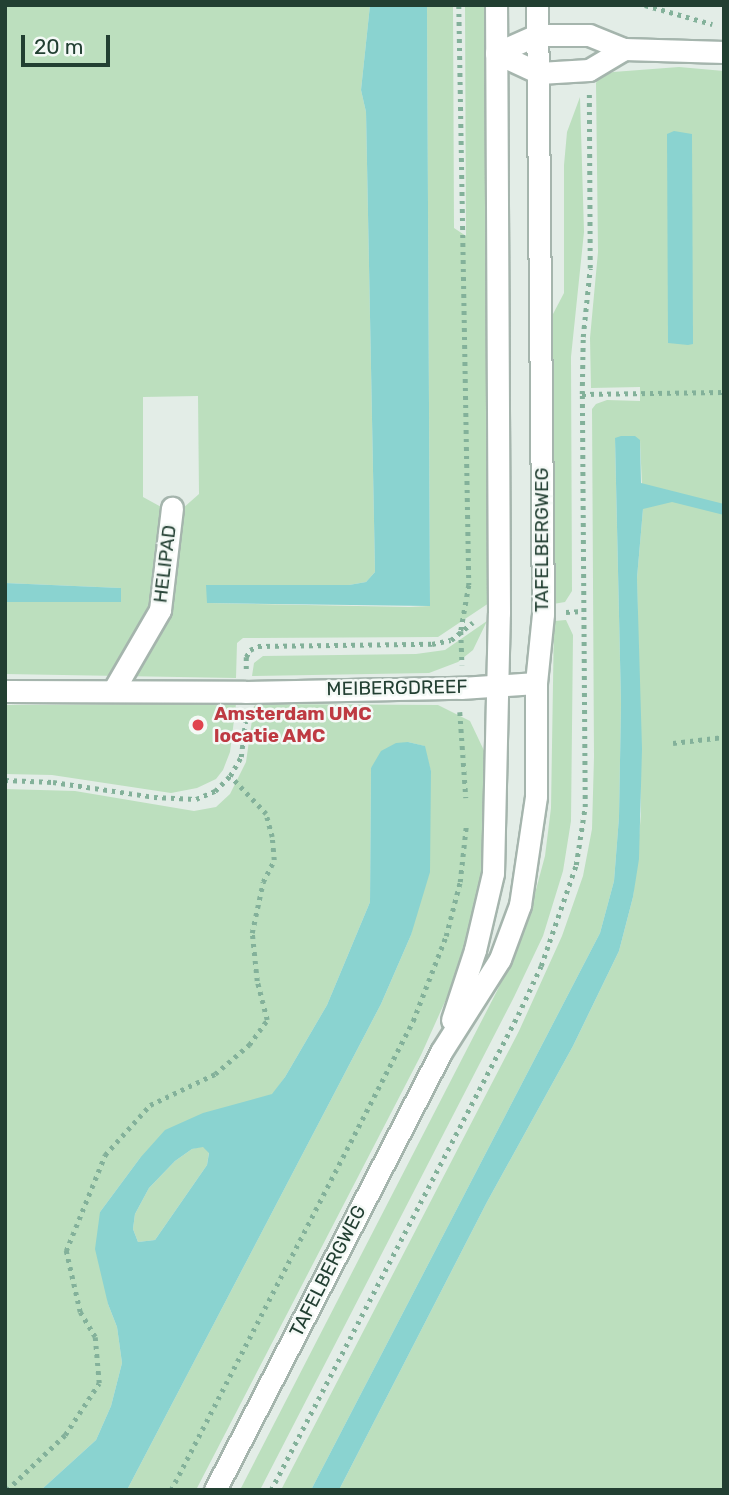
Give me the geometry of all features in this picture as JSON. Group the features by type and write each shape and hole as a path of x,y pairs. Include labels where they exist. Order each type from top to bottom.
{"street":[{"name":"TAFELBERGWEG","path":"441,1052 475,950 493,873 498,685 496,5"},
{"name":"TAFELBERGWEG","path":"215,1490 441,1052 500,959 520,905 536,796 536,682 543,614 537,5"},
{"path":"496,53 537,35 589,35 624,49 724,52"},
{"path":"496,53 539,73 589,70 624,49"},
{"name":"HELIPAD","path":"113,691 160,610 172,508"},
{"name":"MEIBERGDREEF","path":"5,691 245,692 461,688 536,682"}],"path":[{"path":"459,5 470,585 461,631 459,715 466,772 466,811"},
{"path":"645,5 674,15 724,25"},
{"path":"582,394 724,392"},
{"path":"5,780 53,782 196,799 215,791 230,776 241,757 247,717 246,657 250,650 258,646 432,645 451,640 461,631"},
{"path":"673,743 724,737"},
{"path":"7,1490 65,1435 99,1383 95,1337 80,1312 66,1251 105,1155 150,1105 215,1074 249,1045 267,1020 257,981 252,933 263,882 274,860 272,836 266,814 230,776"},
{"path":"171,1490 413,1021 446,936 460,882 467,824"}],"green space":[{"path":"5,5 370,5 361,90 366,112 375,572 366,582 349,585 207,585 207,603 409,607 430,606 427,5 453,5 454,228 466,236 465,5 488,5 489,603 438,637 243,638 237,643 236,678 5,674 5,602 121,602 121,588 5,583","holes":["198,396 199,494 182,509 163,508 143,497 143,397"]},
{"path":"679,67 724,71 724,1490 339,1490 487,1202 573,1046 619,951 633,897 641,815 637,578 643,509 640,440 615,439 621,704 619,817 614,881 600,933 311,1490 281,1490 519,1031 562,936 583,876 592,829 594,757 592,409 596,404 607,400 640,401 640,387 591,388 590,338 598,252 596,83 599,77 613,72"},
{"path":"580,97 584,232 571,357 572,591 565,602 553,604 550,329 553,314 564,293 564,165 567,132"},
{"path":"566,620 573,635 571,821 563,871 543,936 260,1490 240,1490 498,989 527,923 545,856 551,808 554,621"},
{"path":"487,621 473,650 458,662 429,673 252,676 254,663 263,656 416,654 445,650"},
{"path":"236,704 230,752 223,770 216,779 197,788 171,793 52,775 5,774 5,705"},
{"path":"438,705 470,721 488,759 483,887 461,966 421,1055 196,1490 127,1490 381,1004 411,935 431,772 424,746 408,742 371,768 370,902 327,1005 285,1077 273,1094 140,1158 100,1212 108,1304 117,1327 122,1363 111,1406 96,1440 41,1490 5,1490 5,789 75,791 194,811 216,807 230,794 246,762 254,706"},
{"path":"203,1146 209,1152 207,1165 155,1240 138,1242 133,1229 135,1214 149,1188 175,1161 192,1149"}],"water":[{"path":"370,5 427,5 430,606 207,603 206,585 349,585 366,582 375,572 366,112 361,90"},
{"path":"674,131 692,134 693,344 688,345 668,343 667,134"},
{"path":"635,436 640,440 641,483 724,504 724,515 672,502 643,509 637,578 642,749 639,859 633,897 619,951 573,1046 487,1202 339,1490 311,1490 600,933 614,881 619,817 621,704 615,438"},
{"path":"5,583 121,588 121,602 5,602"},
{"path":"408,742 425,746 431,771 430,872 411,935 381,1004 127,1490 41,1490 96,1440 111,1406 122,1363 117,1327 108,1304 95,1249 100,1212 140,1158 165,1130 203,1113 272,1094 285,1077 327,1005 370,902 371,768 381,751 396,743","holes":["203,1147 209,1153 207,1165 155,1240 138,1242 133,1229 135,1214 149,1188 175,1161 192,1149"]}],"place":[{"name":"Amsterdam UMC locatie AMC","path":"198,725"}]}
